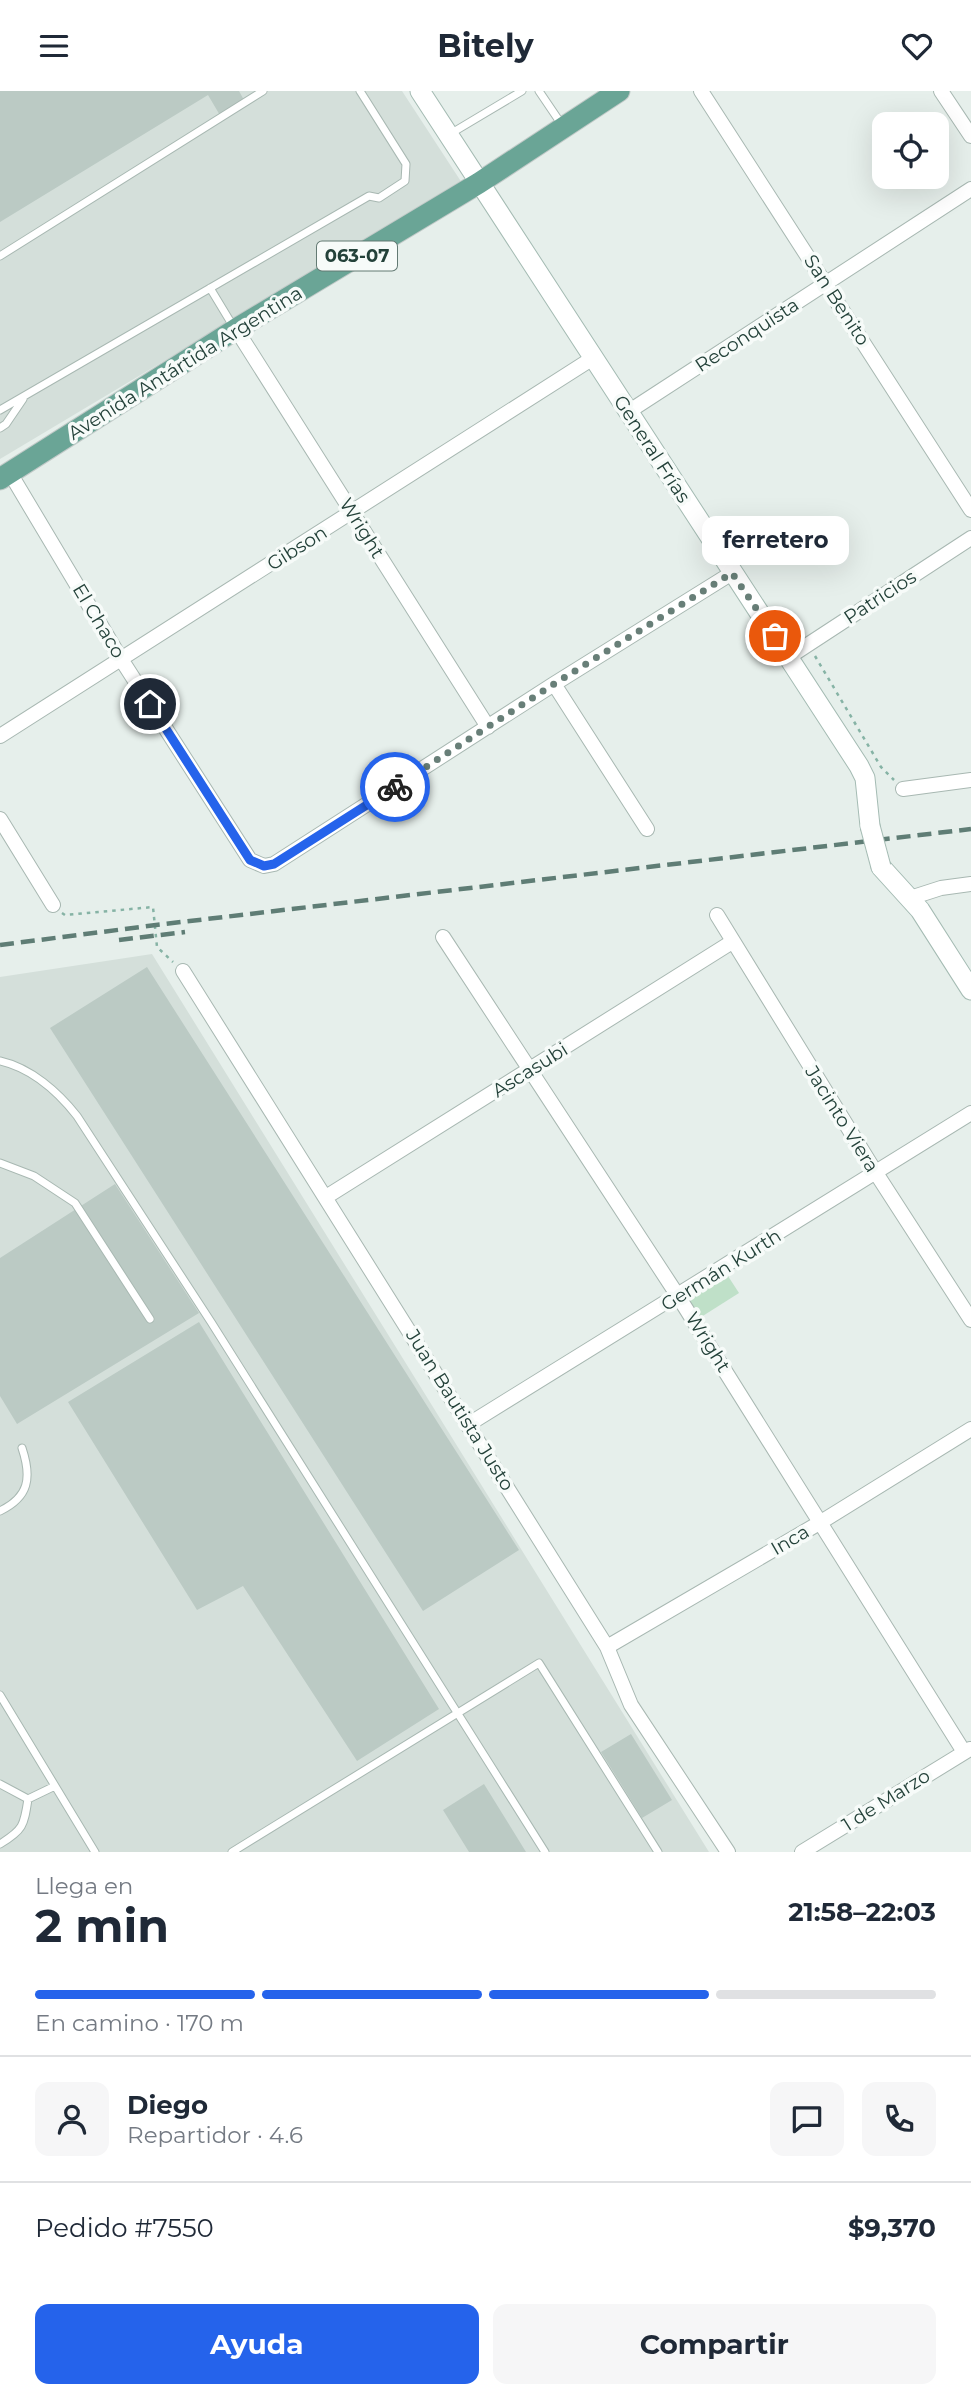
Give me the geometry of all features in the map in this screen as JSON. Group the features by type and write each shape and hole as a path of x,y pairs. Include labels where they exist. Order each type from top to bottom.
{"main road":[{"name":"General Frías","path":"420,91 859,766 865,778 870,826 881,867 910,898 971,990"},
{"name":"Avenida Antártida Argentina","path":"5,476 236,329 479,183 606,95"}],"street":[{"name":"San Benito","path":"701,91 971,510"},
{"path":"941,91 971,136"},
{"name":"Reconquista","path":"628,412 971,189"},
{"name":"Wright","path":"236,329 488,727"},
{"name":"Gibson","path":"0,736 593,358"},
{"name":"El Chaco","path":"5,476 250,860 264,866 274,864 488,727"},
{"name":"Patricios","path":"789,657 971,538"},
{"path":"488,727 732,573"},
{"path":"554,684 647,829"},
{"path":"903,789 971,780"},
{"path":"0,819 52,905"},
{"path":"910,898 941,888 971,884"},
{"name":"Jacinto Viera","path":"717,915 876,1173 971,1320"},
{"name":"Wright","path":"443,937 678,1296 968,1750"},
{"name":"Ascasubi","path":"326,1196 732,942"},
{"name":"Juan Bautista Justo","path":"183,971 607,1647 631,1705 728,1852"},
{"name":"Germán Kurth","path":"469,1424 971,1113"},
{"name":"Inca","path":"607,1647 821,1522 971,1429"},
{"name":"1 de Marzo","path":"802,1852 968,1750"}],"lane":[{"path":"0,255 263,91"},
{"path":"0,409 369,196 379,198 405,181 406,164 360,91"},
{"path":"449,134 522,91"},
{"path":"539,91 563,127"},
{"path":"210,288 236,329"},
{"path":"0,428 6,424 25,395"},
{"path":"0,1061 60,1095 77,1116 460,1713 545,1852"},
{"path":"0,1163 34,1176 75,1203 150,1319"},
{"path":"0,1511 20,1499 24,1490 27,1464 22,1448"},
{"path":"232,1852 540,1663 657,1852"},
{"path":"0,1695 95,1852"},
{"path":"0,1784 28,1799"},
{"path":"28,1799 55,1786"},
{"path":"0,1844 19,1833 24,1823 28,1799"}],"path":[{"path":"808,645 881,767 903,789"},
{"path":"52,905 65,915 153,907 157,947 183,971"}],"shaded area":[{"path":"0,91 402,91 462,183 0,459"},
{"path":"152,954 709,1852 0,1852 0,977"}],"green space":[{"path":"726,1273 739,1293 698,1319 685,1299"}],"building":[{"path":"0,91 239,91 245,102 221,117 208,95 0,222"},
{"path":"147,967 519,1550 423,1611 50,1028"},
{"path":"115,1184 199,1313 17,1424 0,1396 0,1258"},
{"path":"199,1322 439,1709 357,1761 243,1586 197,1610 68,1402"},
{"path":"631,1734 672,1800 642,1818 601,1752"},
{"path":"484,1784 526,1852 469,1852 443,1810"}],"railway":[{"path":"0,945 971,829"},
{"path":"119,940 185,932"}],"way so far":[{"path":"395,787 732,573 775,636"}],"place":[{"name":"ferretero","path":"775,636"}],"route":[{"path":"150,704 250,860 257,865 274,864 395,787"}]}
